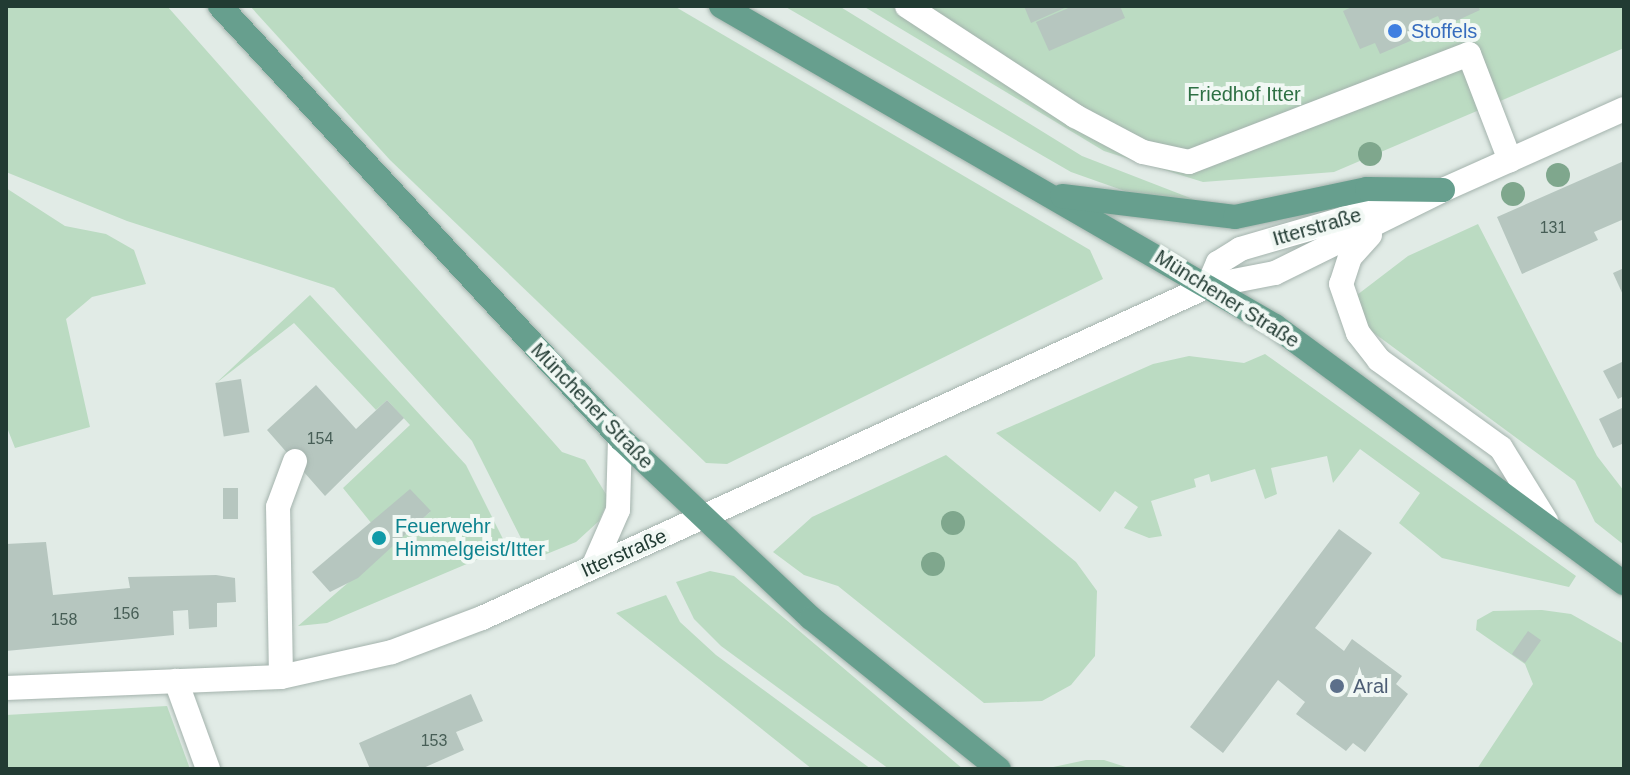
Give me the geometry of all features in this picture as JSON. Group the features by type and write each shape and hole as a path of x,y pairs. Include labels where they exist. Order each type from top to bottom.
{"main road":[{"name":"Münchener Straße","path":"220,6 620,438 811,618 999,769"},
{"name":"Münchener Straße","path":"721,6 1208,286 1546,521 1624,583"},
{"path":"1051,195 1235,217 1367,189 1443,190"}],"street":[{"path":"907,6 1075,116 1143,152 1189,162 1469,54 1510,160"},
{"name":"Itterstraße","path":"6,688 281,677 392,652 593,567 1208,286 1247,283 1376,228 1443,190 1624,109"},
{"name":"Itterstraße","path":"1208,286 1218,263 1240,249 1443,190"},
{"path":"1376,228 1350,257 1341,284 1358,333 1379,360 1501,448 1546,521"},
{"path":"593,567 618,510 620,438"},
{"path":"281,677 278,507 295,461"},
{"path":"176,681 208,769"}],"green space":[{"path":"6,6 167,6 562,452 585,460 609,499 599,521 576,542 532,560 472,441 334,288 127,221 6,172"},
{"path":"250,6 674,6 1090,250 1103,279 727,464 706,463 390,160"},
{"path":"784,6 839,6 1082,156 1198,201 1136,195 1071,172"},
{"name":"Friedhof Itter","path":"863,6 1624,6 1624,48 1334,172 1203,182 1104,151"},
{"path":"6,188 65,226 106,234 134,250 146,284 92,297 66,319 90,427 15,448 6,425"},
{"path":"1478,224 1597,456 1624,491 1624,545 1595,522 1575,481 1363,325 1357,295 1408,256"},
{"path":"310,295 466,465 507,547 327,623 298,626 430,512 372,524 343,488 410,425 387,400 376,410 294,323 215,384"},
{"path":"1265,354 1576,576 1569,587 1442,558 1399,523 1420,493 1360,449 1333,483 1327,456 1271,468 1277,494 1265,499 1255,469 1211,482 1209,474 1194,479 1196,487 1151,501 1162,536 1149,538 1124,528 1138,507 1115,491 1100,512 996,433 1153,364 1189,356 1244,363"},
{"path":"946,455 1076,562 1097,591 1095,656 1071,685 1042,701 984,703 838,586 804,575 773,552 812,517"},
{"path":"710,571 734,576 963,769 889,769 721,646 694,619 676,582"},
{"path":"666,595 680,622 716,655 871,769 812,769 616,613"},
{"path":"1542,610 1571,614 1624,644 1624,769 1477,769 1533,684 1525,664 1476,630 1477,620 1493,611"},
{"path":"167,706 190,769 6,769 6,715"},
{"path":"1086,760 1104,760 1132,769 1044,769"}],"building":[{"path":"1024,6 1069,6 1031,23"},
{"path":"1073,6 1120,6 1125,18 1049,51 1036,22"},
{"path":"1354,6 1478,6 1480,10 1443,27 1438,16 1417,25 1422,36 1380,54 1375,43 1360,49 1343,11"},
{"path":"1624,161 1624,219 1594,232 1598,240 1522,274 1497,217"},
{"path":"1624,268 1624,297 1613,273"},
{"path":"1624,361 1624,396 1618,399 1603,371"},
{"path":"241,379 249,432 224,436 215,383"},
{"path":"316,385 356,429 387,400 404,418 325,496 267,430"},
{"path":"1624,407 1624,443 1613,448 1599,419"},
{"path":"223,488 238,488 238,519 223,519"},
{"name":"Feuerwehr Himmelgeist/Itter","path":"410,489 431,511 358,578 330,592 312,572"},
{"path":"1339,529 1372,553 1315,628 1344,651 1352,639 1402,676 1396,684 1408,694 1365,752 1353,743 1346,751 1296,714 1305,702 1278,680 1223,753 1190,727"},
{"path":"46,542 53,595 130,588 128,577 216,575 235,578 236,602 217,603 217,627 189,629 188,610 173,611 174,635 6,651 6,544"},
{"path":"1528,631 1541,640 1525,663 1512,654"},
{"path":"471,694 483,721 456,732 464,750 421,769 370,769 359,743"}],"place":[{"name":"Stoffels","path":"1395,31"},
{"name":"Feuerwehr Himmelgeist/Itter","path":"379,538"},
{"name":"Aral","path":"1337,686"}]}
